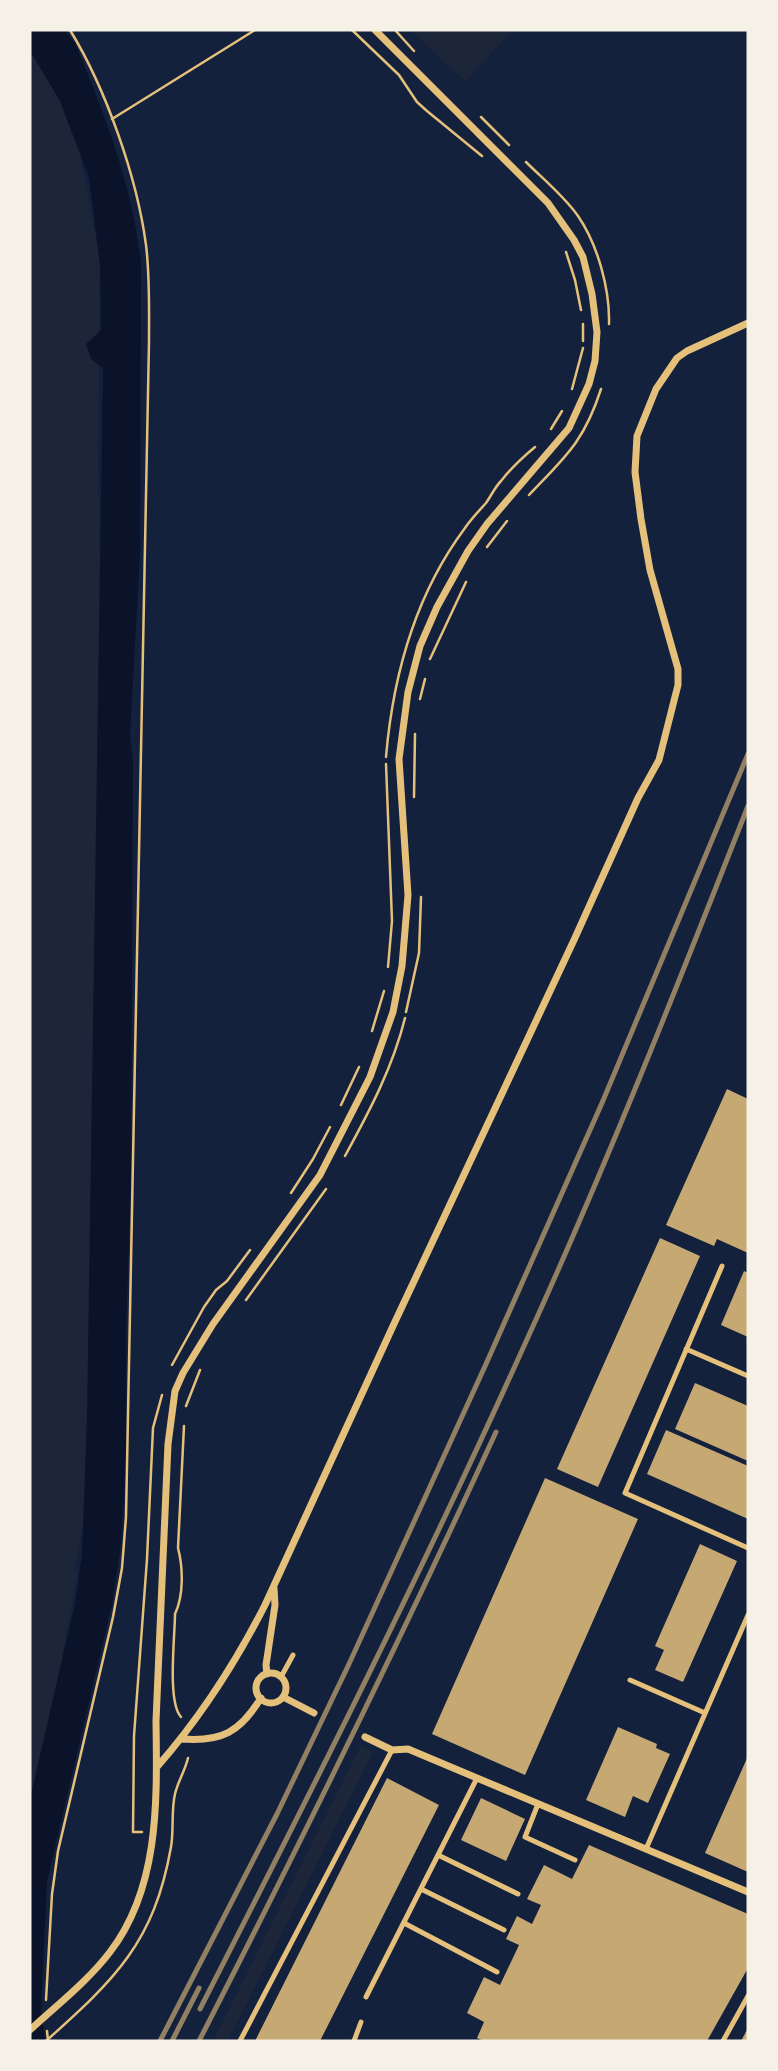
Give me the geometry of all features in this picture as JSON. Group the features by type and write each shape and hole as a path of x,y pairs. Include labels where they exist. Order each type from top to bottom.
{"street":[{"path":"30,2029 110,1952 125,1931 151,1854 157,1767 156,1721 167,1471 175,1391 213,1324 320,1175 370,1077 390,1021 402,965 408,895 399,759 408,692 420,646 437,607 468,551 487,524 569,428 589,384 595,361 597,332 592,294 583,257 565,224 548,203 375,30"},
{"path":"157,1767 182,1739 247,1640 638,798 659,760 678,685 678,668 655,591 640,519 635,472 637,436 656,389 677,358 748,323"},
{"path":"267,1674 275,1605 274,1583"},
{"path":"267,1674 281,1677 286,1689 283,1697 275,1702 265,1702 261,1698 257,1684 267,1674"},
{"path":"283,1697 314,1713"},
{"path":"182,1739 213,1738 228,1734 241,1725 261,1698"},
{"path":"365,1737 392,1750 408,1749 748,1892"}],"lane":[{"path":"722,1266 625,1493 748,1548"},
{"path":"686,1349 748,1376"},
{"path":"646,1849 748,1615"},
{"path":"281,1677 293,1655"},
{"path":"630,1680 705,1713"},
{"path":"240,2041 392,1750"},
{"path":"366,1997 477,1778"},
{"path":"538,1804 525,1837 575,1860"},
{"path":"438,1855 518,1894"},
{"path":"421,1889 504,1930"},
{"path":"404,1923 498,1972"},
{"path":"723,2041 748,1996"},
{"path":"355,2041 361,2022"}],"path":[{"path":"46,2003 58,1851 122,1568 128,1468 148,285 146,247 139,207 112,119 70,30"},
{"path":"112,119 256,30"},
{"path":"352,30 399,75 417,102 489,162"},
{"path":"474,111 515,151"},
{"path":"524,160 561,196 582,223"},
{"path":"566,251 582,316 583,346 578,372"},
{"path":"527,498 569,455 587,427 601,387"},
{"path":"484,552 510,517"},
{"path":"428,667 447,619 468,577"},
{"path":"419,704 425,680"},
{"path":"412,807 416,786 415,732"},
{"path":"388,974 392,921 389,848"},
{"path":"378,1093 400,1040 413,988 422,925 421,891"},
{"path":"372,1032 385,985"},
{"path":"340,1108 356,1075"},
{"path":"290,1194 313,1159 334,1119"},
{"path":"242,1306 313,1209"},
{"path":"172,1368 204,1307 250,1250"},
{"path":"186,1407 203,1364"},
{"path":"139,1832 133,1832 134,1736 153,1428 163,1388"},
{"path":"184,1418 178,1548 181,1560 179,1605 175,1614 174,1682 177,1712 184,1719"},
{"path":"172,1846 176,1792 188,1758"},
{"path":"166,1833 173,1833"},
{"path":"47,2041 64,2025"},
{"path":"46,2027 47,2041"}],"shaded area":[{"path":"30,30 65,30 75,43 116,150 131,204 141,262 140,554 130,737 133,761 131,1182 126,1332 126,1464 121,1545 112,1604 47,1882 41,2008 45,2041 30,2041 30,1799 75,1603 82,1554 87,1417 103,368 91,359 86,344 101,330 100,265 89,178 60,101 30,51"},
{"path":"410,30 513,30 465,81"},
{"path":"30,48 74,122 100,259 98,467 103,686 87,1499 30,1876"},
{"path":"361,1745 373,1752 228,2041 213,2041"}],"building":[{"path":"727,1089 748,1099 748,1253 717,1239 714,1246 666,1225"},
{"path":"660,1238 700,1256 598,1487 557,1469"},
{"path":"744,1271 748,1273 748,1337 721,1325"},
{"path":"695,1383 748,1406 748,1461 675,1429"},
{"path":"666,1430 748,1466 748,1519 647,1474"},
{"path":"545,1478 638,1519 525,1775 432,1734"},
{"path":"700,1544 737,1561 683,1682 655,1670 664,1650 655,1646"},
{"path":"618,1727 657,1744 656,1748 670,1754 648,1803 633,1796 625,1817 586,1800"},
{"path":"748,1756 748,1872 705,1853"},
{"path":"387,1778 439,1805 320,2041 255,2041"},
{"path":"481,1798 525,1819 506,1861 461,1840"},
{"path":"589,1845 748,1914 748,1968 707,2041 484,2041 477,2038 484,2022 467,2013 484,1977 500,1985 519,1945 506,1939 517,1916 532,1924 541,1905 527,1899 544,1865 572,1879"},
{"path":"748,2028 748,2041 741,2041"}],"railway":[{"path":"160,2041 277,1814 349,1664 602,1103 748,754"},
{"path":"200,2009 366,1679 524,1346 612,1145 748,806"},
{"path":"199,2041 351,1738 496,1432"},
{"path":"172,2041 199,1988"}]}
